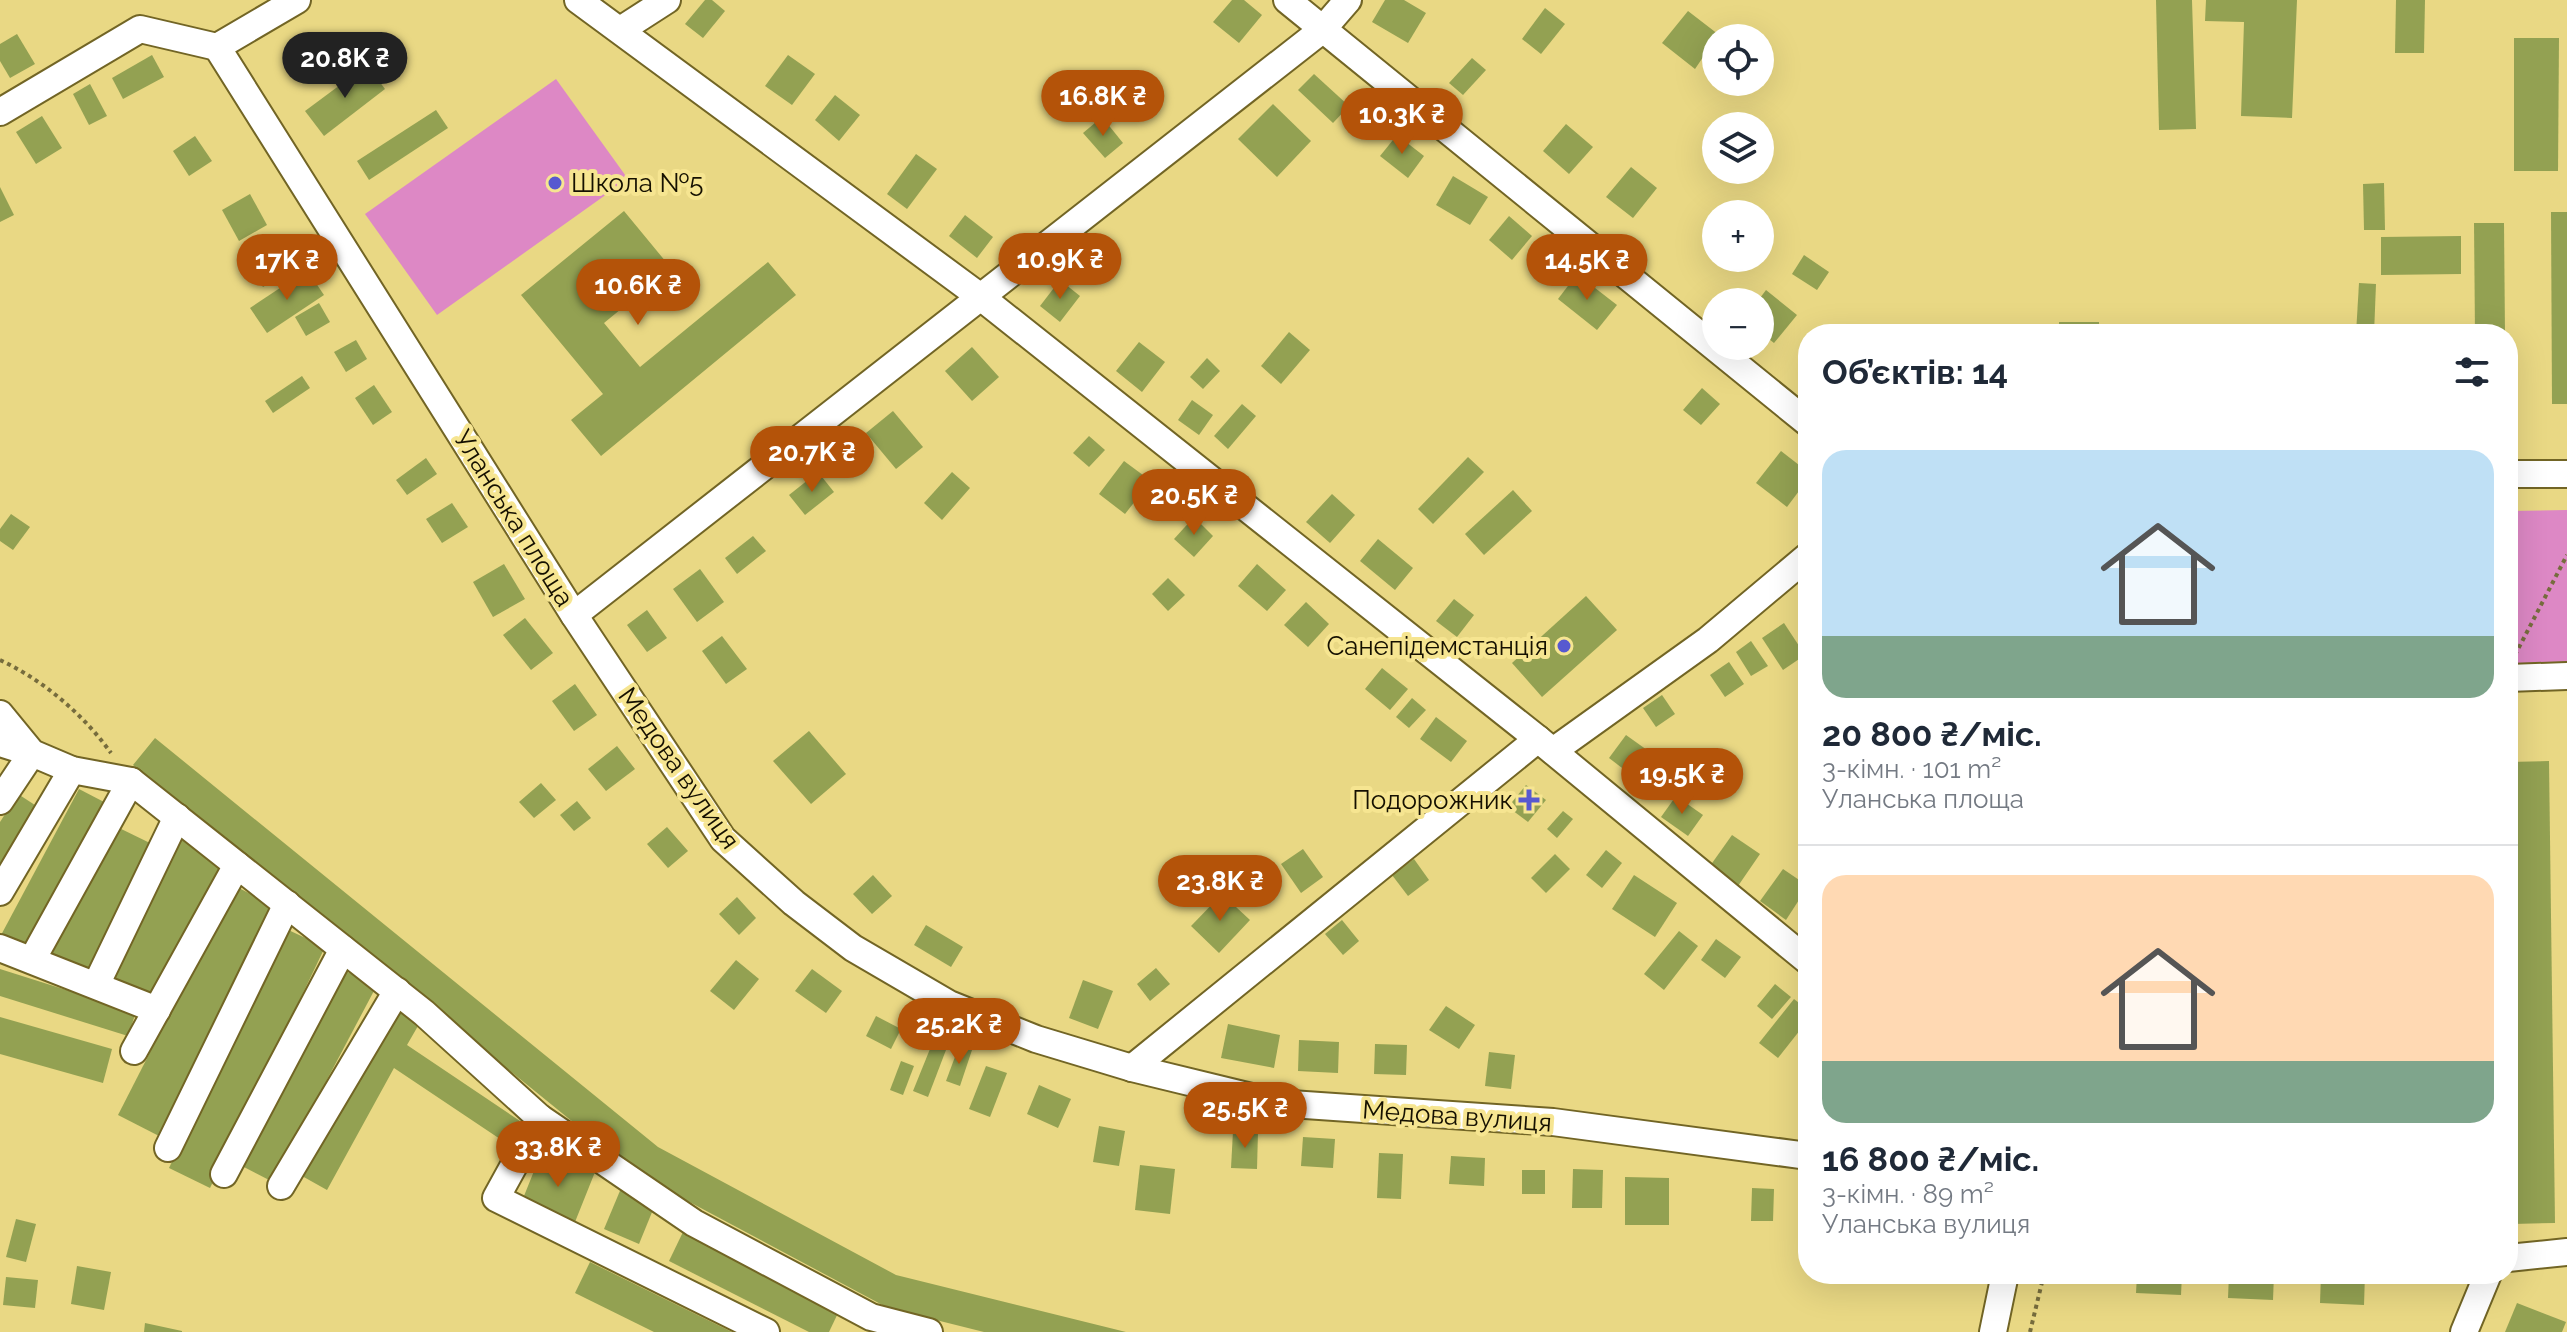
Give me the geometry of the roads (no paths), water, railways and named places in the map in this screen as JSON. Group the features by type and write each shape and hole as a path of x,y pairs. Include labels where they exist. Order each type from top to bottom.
{"street":[{"path":"0,112 140,29 217,47 297,0"},
{"path":"578,0 622,29 982,298 1546,745 1798,953"},
{"path":"622,29 667,0"},
{"path":"1287,0 1798,415"},
{"name":"Уланська площа","path":"217,47 574,615 1322,30 1348,0"},
{"path":"2518,474 2567,474"},
{"path":"1132,1068 1546,745 1708,640 1798,564"},
{"name":"Медова вулиця","path":"574,615 723,839 794,903 853,948 949,1004 1036,1039 1132,1068 1276,1103 1553,1122 1798,1155"},
{"path":"2518,678 2567,676"},
{"path":"0,714 32,753"},
{"path":"0,743 72,770 131,781 397,991 540,1118 694,1223 871,1317 929,1332"},
{"path":"0,801 32,753"},
{"path":"0,892 72,770"},
{"path":"32,960 131,781"},
{"path":"96,985 177,817"},
{"path":"134,1051 237,865"},
{"path":"168,1148 287,904"},
{"path":"0,948 157,1010"},
{"path":"224,1174 343,949"},
{"path":"281,1186 397,991"},
{"path":"540,1118 496,1198 766,1332"},
{"path":"2518,1257 2567,1252"},
{"path":"1993,1332 2003,1284"},
{"path":"2464,1332 2484,1284"}],"place":[{"name":"Школа №5","path":"555,183"},
{"name":"Санепідемстанція","path":"1564,646"},
{"name":"Подорожник","path":"1529,800"}]}
